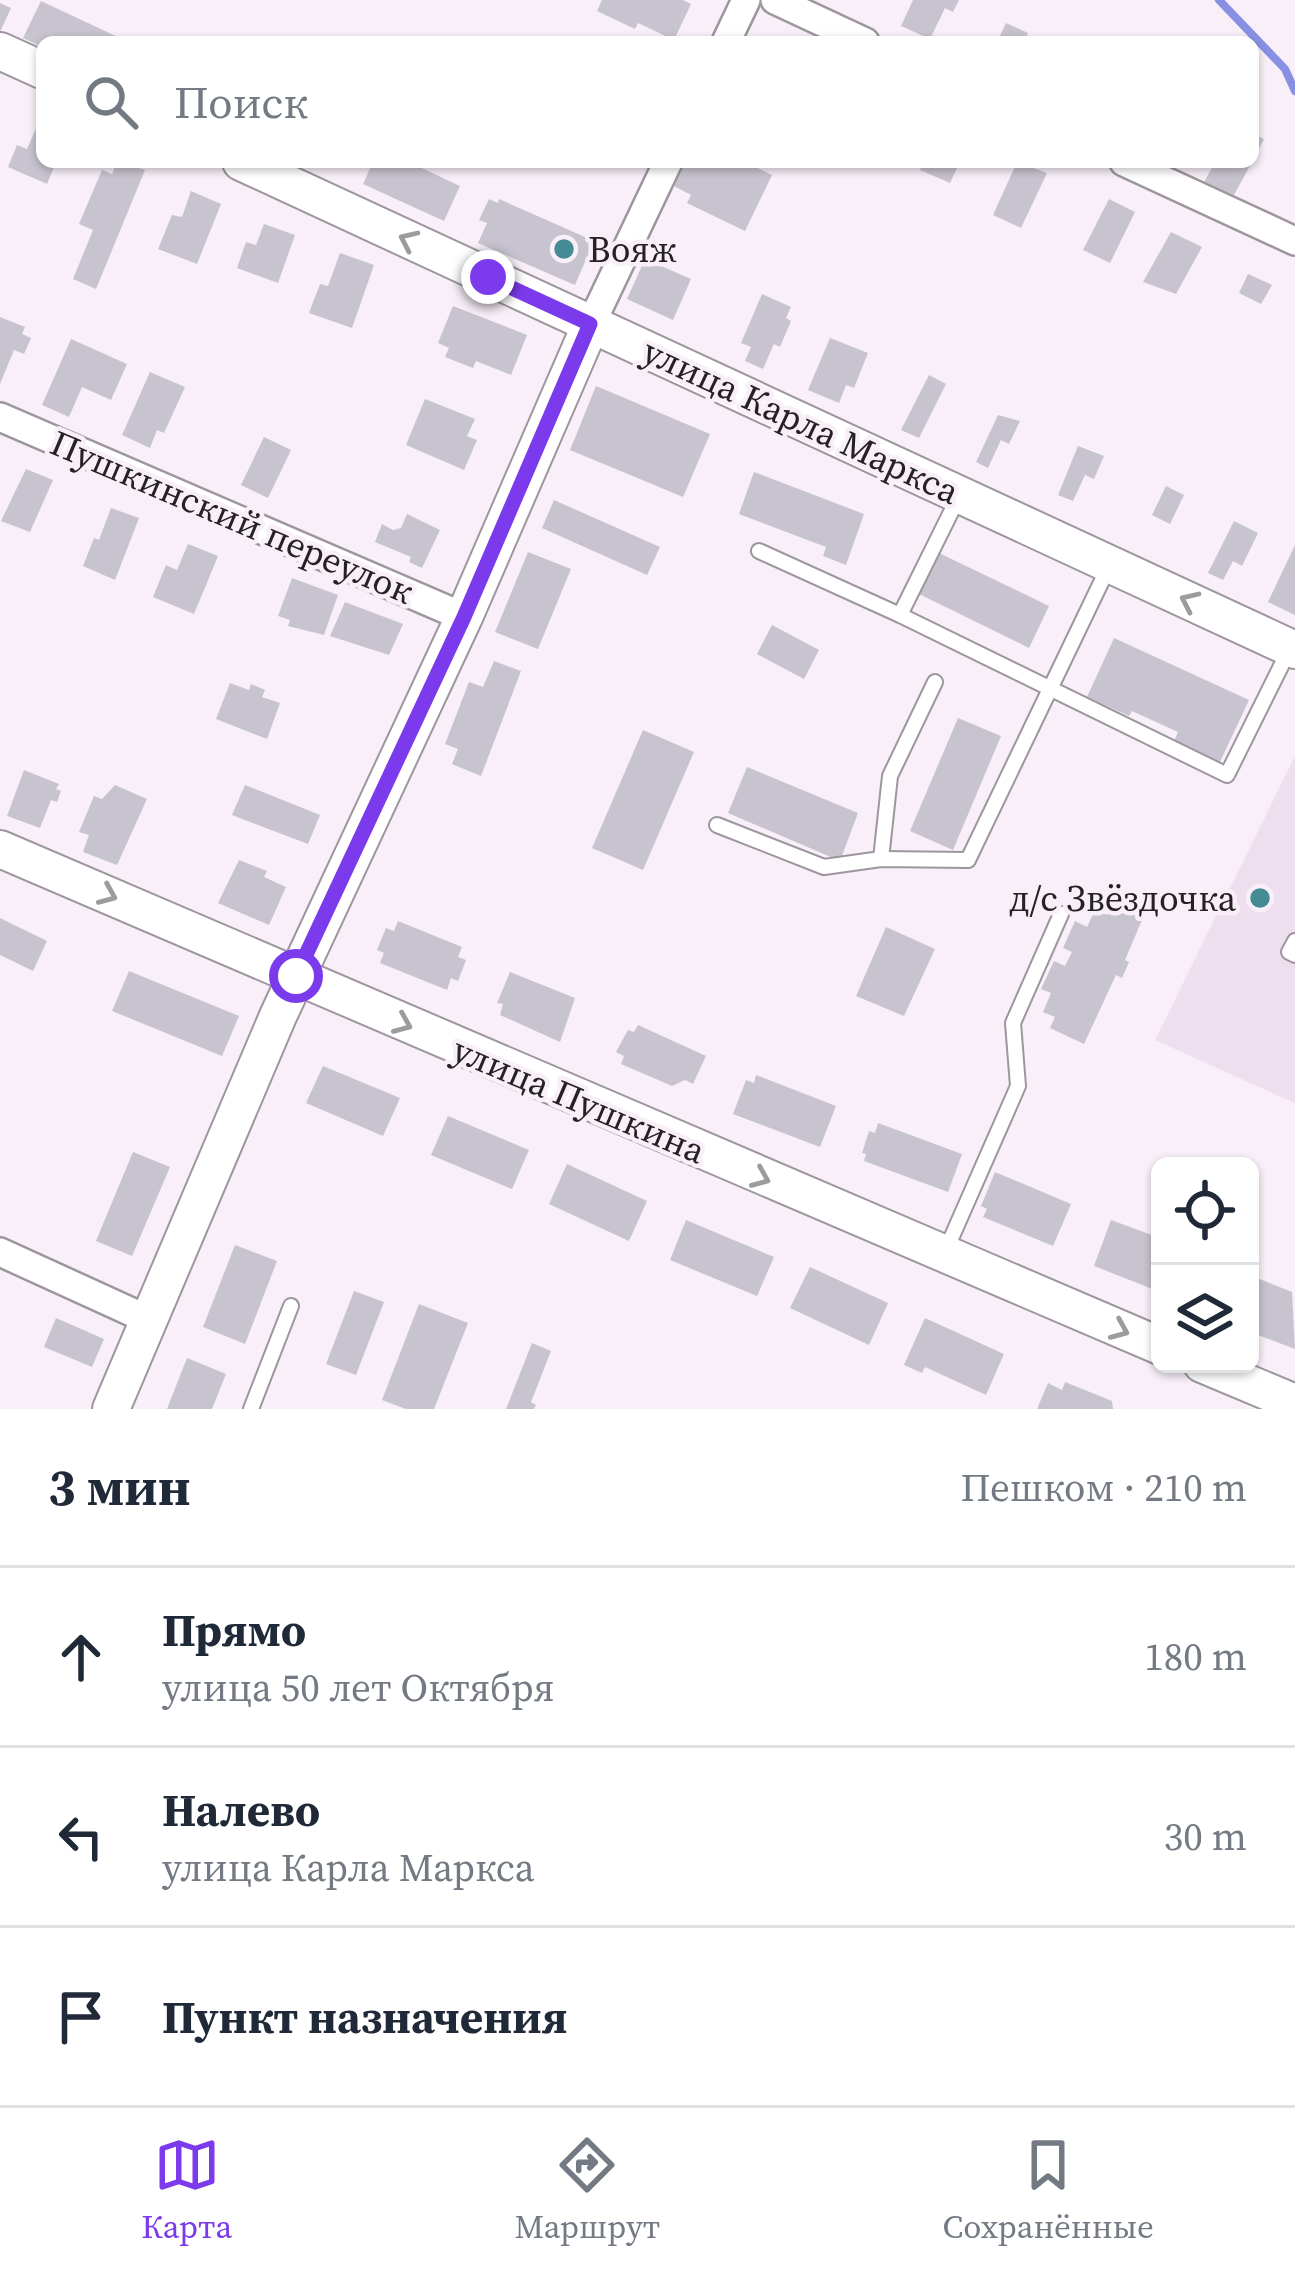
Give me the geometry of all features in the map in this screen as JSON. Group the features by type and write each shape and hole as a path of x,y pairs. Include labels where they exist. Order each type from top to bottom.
{"main road":[{"path":"0,51 36,67"},
{"name":"улица Карла Маркса","path":"254,168 1293,649"},
{"path":"112,1409 296,976 464,617 590,324"},
{"name":"улица Пушкина","path":"0,849 1151,1342"},
{"path":"1224,1373 1295,1402"}],"street":[{"path":"729,36 746,0"},
{"path":"775,0 852,36"},
{"path":"590,324 665,168"},
{"path":"1137,168 1295,241"},
{"name":"Пушкинский переулок","path":"0,417 464,617"},
{"path":"0,1252 149,1320"}],"lane":[{"path":"900,616 960,494"},
{"path":"759,551 1227,775 1293,649"},
{"path":"717,825 824,867 881,859 968,860 1111,564"},
{"path":"881,859 890,776 935,682"},
{"path":"943,1257 1018,1086 1013,1023 1061,914"},
{"path":"1295,941 1289,952 1295,955"},
{"path":"251,1409 291,1306"}],"shaded area":[{"name":"д/с Звёздочка","path":"1295,756 1295,1103 1155,1040"}],"building":[{"path":"602,0 683,0 691,4 676,36 638,23 635,29 597,11"},
{"path":"913,0 959,0 953,12 945,8 931,36 901,26"},
{"path":"41,1 116,36 36,36 36,44 23,38"},
{"path":"0,3 11,8 0,32"},
{"path":"1006,23 1028,33 1027,36 1000,36"},
{"path":"36,129 36,168 54,168 47,184 8,167 17,145 27,149"},
{"path":"114,168 145,170 96,289 73,279 93,230 79,224 102,170 112,174"},
{"path":"370,168 422,168 460,186 444,221 363,184"},
{"path":"682,168 757,168 772,175 745,231 687,203 691,195 674,186"},
{"path":"921,168 957,168 950,183"},
{"path":"1014,168 1047,173 1021,228 993,215"},
{"path":"1212,168 1249,168 1234,195 1204,182"},
{"path":"191,191 221,204 197,264 158,249 172,215 182,217"},
{"path":"489,199 498,203 499,199 594,241 575,285 478,243 487,223 479,220"},
{"path":"1109,199 1135,212 1110,263 1083,250"},
{"path":"264,224 295,235 278,283 237,268 246,242 256,245"},
{"path":"1171,232 1202,247 1176,294 1143,282"},
{"path":"340,253 374,265 352,328 309,313 320,284 328,286"},
{"path":"645,259 691,279 673,320 627,299"},
{"path":"1248,274 1272,285 1261,304 1239,293"},
{"path":"762,294 791,307 786,318 791,321 780,347 774,344 763,369 745,361 751,347 741,343"},
{"path":"453,306 527,335 511,375 476,361 473,368 445,357 449,348 438,343"},
{"path":"0,317 25,327 22,334 31,338 24,354 14,350 0,384"},
{"path":"830,338 868,353 854,388 846,385 839,403 808,390"},
{"path":"71,339 127,364 111,400 82,387 69,417 42,405"},
{"path":"150,372 185,387 164,433 157,430 150,448 122,435"},
{"path":"929,375 946,384 919,438 901,430"},
{"path":"596,386 710,434 683,497 570,450"},
{"path":"425,399 475,419 467,436 477,440 464,470 406,445"},
{"path":"998,415 1020,421 1009,444 1001,440 988,468 976,462"},
{"path":"264,437 291,450 268,498 241,485"},
{"path":"1078,446 1104,456 1094,479 1085,475 1073,501 1058,495"},
{"path":"26,469 53,480 30,532 1,521"},
{"path":"754,472 864,514 846,565 823,556 826,547 739,514"},
{"path":"1166,486 1184,495 1170,524 1152,515"},
{"path":"554,500 660,547 647,575 542,528"},
{"path":"111,508 139,518 115,580 83,566"},
{"path":"407,514 440,530 422,568 409,562 411,557 375,542 382,524 393,530 401,528"},
{"path":"1234,521 1258,533 1242,566 1233,561 1223,580 1208,573"},
{"path":"188,544 218,556 194,614 153,597 166,565 177,570"},
{"path":"1295,545 1295,615 1268,602"},
{"path":"528,552 571,569 538,649 495,632"},
{"path":"939,553 1049,606 1029,648 919,594"},
{"path":"292,578 338,595 324,635 288,626 290,620 278,616"},
{"path":"345,602 403,624 389,655 330,636"},
{"path":"772,625 819,650 804,679 757,654"},
{"path":"1114,638 1249,700 1220,762 1174,741 1178,732 1087,697"},
{"path":"494,661 521,671 481,776 452,764 458,749 445,744 469,682 483,687"},
{"path":"230,683 249,690 251,684 265,690 262,697 280,703 267,739 216,719"},
{"path":"958,718 1001,736 953,850 910,831"},
{"path":"643,730 694,752 643,870 592,848"},
{"path":"747,767 858,813 840,861 728,813"},
{"path":"24,770 59,784 56,789 61,791 57,802 51,800 40,828 7,816"},
{"path":"115,785 147,799 117,865 83,852 89,835 79,832 94,796 102,799"},
{"path":"245,785 320,815 308,844 232,815"},
{"path":"239,860 267,871 264,877 286,887 269,925 218,903"},
{"path":"1114,899 1145,913 1122,978 1116,975 1084,1044 1050,1028 1055,1017 1043,1012 1051,993 1041,989 1054,961 1065,966 1072,952 1063,948 1075,921 1087,927 1095,910 1107,915"},
{"path":"0,918 47,941 33,971 0,955"},
{"path":"398,921 462,947 458,957 466,960 458,981 451,978 447,990 380,963 384,953 377,950 386,928 394,931"},
{"path":"886,927 935,949 904,1016 856,996"},
{"path":"129,971 239,1016 222,1056 112,1011"},
{"path":"510,972 575,998 560,1042 500,1015 503,1004 497,1003"},
{"path":"638,1025 706,1056 693,1084 685,1080 672,1086 621,1064 624,1056 616,1052 628,1030 634,1032"},
{"path":"323,1066 400,1098 383,1136 306,1103"},
{"path":"756,1075 836,1106 820,1147 733,1114 746,1080 754,1083"},
{"path":"448,1116 529,1150 512,1189 431,1155"},
{"path":"878,1123 962,1154 948,1192 864,1161 869,1131 875,1133"},
{"path":"133,1152 170,1167 132,1256 96,1241"},
{"path":"567,1164 647,1201 629,1241 549,1204"},
{"path":"995,1172 1071,1204 1053,1246 983,1217 987,1209 981,1206"},
{"path":"686,1220 774,1257 757,1296 670,1260"},
{"path":"1111,1220 1151,1235 1151,1288 1094,1266"},
{"path":"235,1245 277,1261 245,1344 203,1327"},
{"path":"810,1267 888,1303 869,1345 790,1308"},
{"path":"1259,1279 1292,1292 1295,1349 1259,1335"},
{"path":"354,1291 384,1302 356,1375 326,1364"},
{"path":"419,1304 468,1323 434,1409 406,1409 382,1400"},
{"path":"56,1318 104,1339 92,1367 44,1347"},
{"path":"925,1318 1004,1354 986,1395 925,1367 922,1373 904,1365"},
{"path":"532,1343 551,1351 531,1402 536,1405 534,1409 506,1409"},
{"path":"187,1358 226,1374 212,1409 167,1409"},
{"path":"1065,1382 1112,1401 1113,1409 1037,1409 1048,1383 1062,1390"}],"waterway":[{"path":"1219,0 1253,36"},
{"path":"1259,42 1285,69 1295,91"}],"place":[{"name":"Вояж","path":"564,249"},
{"name":"д/с Звёздочка","path":"1260,898"}],"route":[{"path":"296,976 464,617 590,324 488,277"}]}
